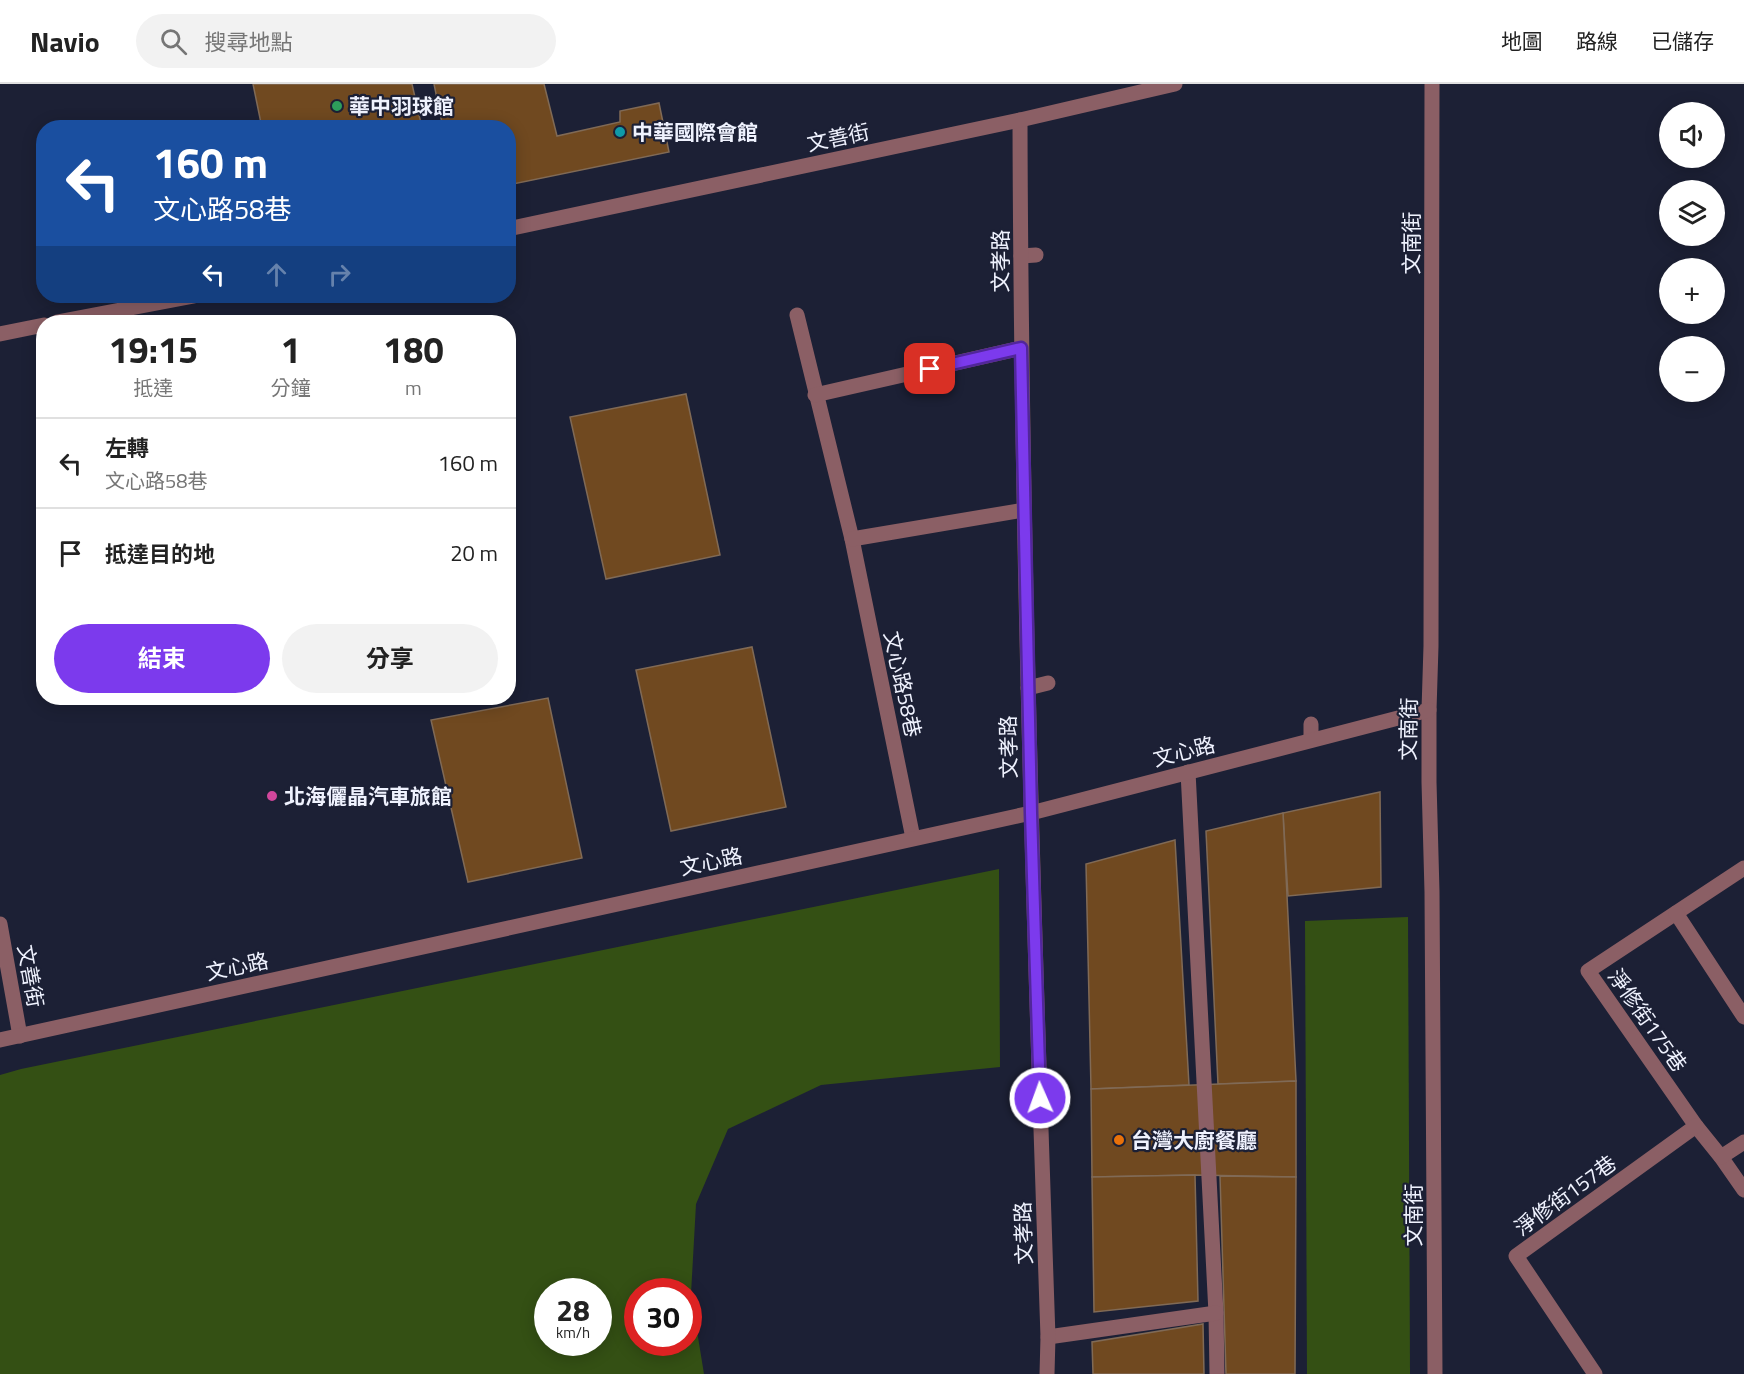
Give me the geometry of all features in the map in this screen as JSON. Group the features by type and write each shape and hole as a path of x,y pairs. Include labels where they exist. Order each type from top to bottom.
{"street":[{"name":"文善街","path":"516,227 1020,120 1175,84"},
{"name":"文南街","path":"1432,84 1429,782 1432,892 1435,1374"},
{"name":"文孝路","path":"1020,120 1028,255 1021,348 1031,813 1048,1337 1047,1374"},
{"path":"94,315 157,303"},
{"name":"文心路58巷","path":"796,315 852,538 914,838"},
{"path":"0,334 36,327"},
{"path":"815,395 1021,348"},
{"path":"852,538 1024,510"},
{"path":"1028,688 1048,683"},
{"name":"文心路","path":"0,1040 1031,813 1429,710"},
{"path":"1311,724 1311,740"},
{"path":"1188,772 1216,1313 1216,1374"},
{"name":"淨修街175巷","path":"1744,868 1588,971 1744,1191"},
{"path":"1676,913 1744,1017"},
{"name":"文善街","path":"0,924 20,1036"},
{"name":"淨修街157巷","path":"1594,1374 1516,1257 1696,1126"},
{"path":"1721,1157 1744,1142"},
{"path":"1048,1337 1216,1313"}],"green space":[{"path":"999,869 1000,1067 821,1085 728,1129 696,1204 692,1278 624,1278 624,1356 701,1356 704,1374 0,1374 0,1075"},
{"path":"1408,917 1410,1374 1307,1374 1305,921"}],"building":[{"name":"華中羽球館","path":"253,84 412,84 420,120 260,120"},
{"name":"中華國際會館","path":"434,84 544,84 557,136 620,122 620,111 659,103 669,152 516,183 516,120 441,120"},
{"path":"686,394 720,555 606,579 570,417"},
{"path":"752,647 786,807 671,831 636,670"},
{"path":"548,698 582,858 468,882 431,720"},
{"path":"1380,792 1381,887 1288,896 1283,813"},
{"path":"1283,813 1296,1081 1218,1084 1206,831"},
{"path":"1175,840 1189,1085 1091,1089 1086,864"},
{"path":"1296,1081 1296,1177 1195,1175 1092,1177 1091,1089"},
{"path":"1195,1175 1198,1301 1094,1312 1092,1177"},
{"path":"1220,1176 1296,1177 1295,1374 1226,1374"},
{"path":"1203,1324 1204,1374 1093,1374 1092,1342"}],"place":[{"name":"華中羽球館","path":"337,106"},
{"name":"中華國際會館","path":"620,132"},
{"name":"北海儷晶汽車旅館","path":"272,796"},
{"name":"台灣大廚餐廳","path":"1119,1140"}],"route":[{"path":"930,369 1021,348 1040,1098"}]}
